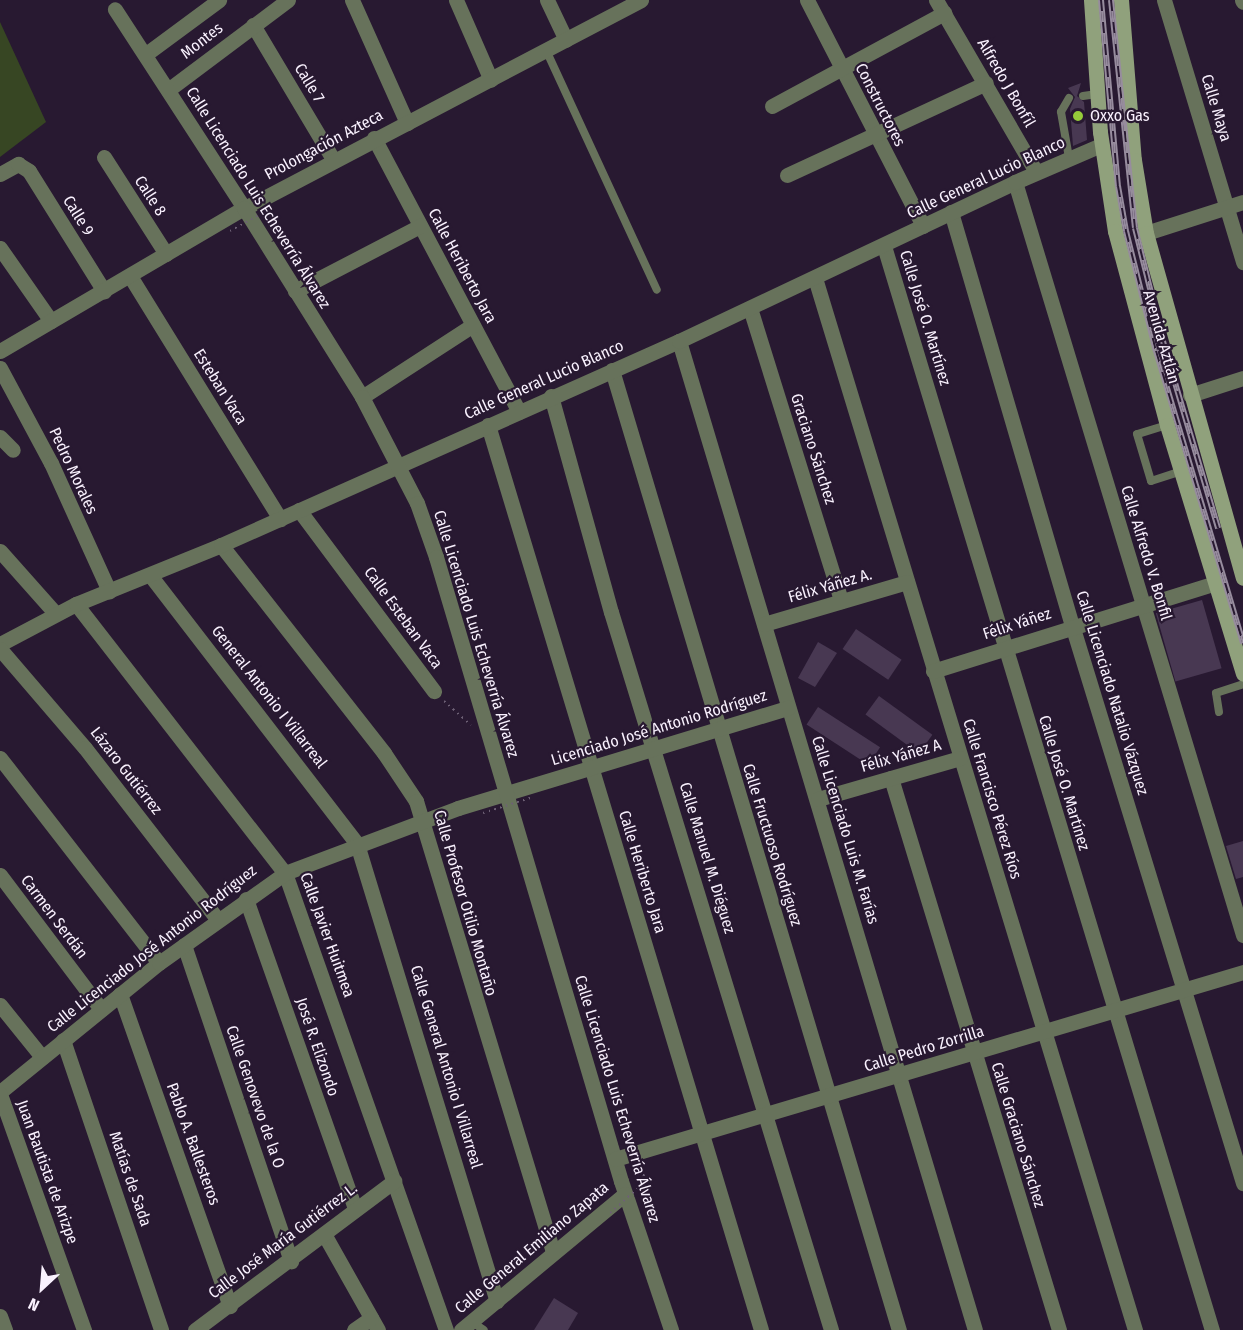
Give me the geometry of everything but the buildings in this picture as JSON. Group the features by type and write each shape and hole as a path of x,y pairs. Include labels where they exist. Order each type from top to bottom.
{"main road":[{"name":"Avenida Aztlán","path":"1091,0 1090,95 1096,137 1128,286 1167,425 1243,674"},
{"name":"Avenida Aztlán","path":"1121,0 1134,159 1146,233 1243,578"}],"street":[{"path":"146,54 219,0"},
{"name":"Montes","path":"168,90 288,0"},
{"path":"352,0 407,123"},
{"path":"456,0 491,80"},
{"path":"547,0 566,40"},
{"name":"Prolongación Azteca","path":"0,351 244,208 333,159 491,80 639,0"},
{"name":"Calle Maya","path":"1164,0 1243,262"},
{"name":"Constructores","path":"811,1 842,71 923,226"},
{"path":"772,106 842,71 940,7"},
{"name":"Alfredo J Bonfíl","path":"940,7 1036,172"},
{"name":"Calle Licenciado Luis Echeverría Álvarez","path":"116,9 244,208 362,398 399,464 436,557 615,1159 669,1329"},
{"name":"Calle 7","path":"253,25 333,159"},
{"path":"787,175 986,83"},
{"name":"Calle General Lucio Blanco","path":"0,644 76,604 221,545 551,396 679,341 1069,158 1096,137"},
{"name":"Calle Heriberto Jara","path":"374,138 519,412"},
{"name":"Calle 8","path":"104,157 166,254"},
{"name":"Calle 9","path":"0,174 18,164 29,171 104,291"},
{"name":"Calle Alfredo V. Bonfil","path":"1015,182 1243,935"},
{"path":"1146,233 1243,202"},
{"name":"Calle Licenciado Natalio Vázquez","path":"951,212 1072,625 1243,1182"},
{"path":"295,291 420,226"},
{"name":"Calle José O. Martínez","path":"884,246 1003,648 1212,1330"},
{"path":"0,248 51,321"},
{"name":"Esteban Vaca","path":"130,276 280,519"},
{"name":"Calle Francisco Pérez Ríos","path":"815,278 1135,1330"},
{"name":"Graciano Sánchez","path":"750,308 841,601"},
{"path":"362,398 473,325"},
{"name":"Calle Licenciado Luis M. Farías","path":"679,341 975,1330"},
{"name":"Pedro Morales","path":"0,368 51,463 108,591"},
{"name":"Calle Fructuoso Rodríguez","path":"612,370 899,1330"},
{"path":"1190,395 1243,378"},
{"name":"Calle Manuel M. Diéguez","path":"551,396 655,750 831,1330"},
{"name":"Calle Heriberto Jara","path":"488,425 761,1330"},
{"path":"0,436 13,450"},
{"name":"Calle Esteban Vaca","path":"299,510 434,691"},
{"name":"Calle Profesor Otilio Montaño","path":"221,545 411,790 424,820 433,865 553,1253"},
{"path":"0,551 56,614"},
{"name":"General Antonio I Villarreal","path":"150,575 357,844"},
{"name":"Félix Yáñez A.","path":"764,624 907,582"},
{"name":"Félix Yáñez","path":"933,671 1072,625 1216,583"},
{"name":"Calle Javier Huitmea","path":"76,604 285,873 446,1330"},
{"name":"Lázaro Gutiérrez","path":"0,649 78,739 218,920"},
{"name":"Licenciado José Antonio Rodríguez","path":"506,794 788,708"},
{"path":"0,758 159,963"},
{"name":"Félix Yáñez A","path":"818,800 960,758"},
{"name":"Calle Graciano Sánchez","path":"891,778 1059,1330"},
{"name":"Calle Licenciado José Antonio Rodríguez","path":"0,1093 159,963 285,873 424,820 506,794"},
{"name":"Calle General Antonio I Villarreal","path":"357,844 497,1301"},
{"name":"Carmen Serdán","path":"0,875 101,1009"},
{"name":"José R. Elizondo","path":"246,899 355,1208"},
{"name":"Calle Genovevo de la O","path":"184,945 291,1261"},
{"name":"Calle Pedro Zorrilla","path":"615,1159 1243,972"},
{"name":"Pablo A. Ballesteros","path":"120,994 230,1306"},
{"path":"0,1005 42,1057"},
{"name":"Matías de Sada","path":"63,1040 161,1330"},
{"name":"Juan Bautista de Arizpe","path":"0,1093 84,1330"},
{"name":"Calle José María Gutiérrez L.","path":"195,1330 291,1261 355,1208 394,1181"},
{"name":"Calle General Emiliano Zapata","path":"472,1327 497,1301 626,1194"},
{"path":"324,1234 375,1324 354,1330"},
{"path":"0,1316 5,1330"}],"lane":[{"path":"546,50 657,290"},
{"path":"1069,98 1062,108 1069,138 1069,158"},
{"path":"1167,425 1137,434 1151,481 1181,471"},
{"path":"1219,712 1216,693 1243,684"}],"path":[{"path":"230,231 263,213"},
{"name":"Calle Esteban Vaca","path":"434,691 457,715 488,737"},
{"path":"483,813 533,797"},
{"path":"610,1213 646,1181 641,1169"}],"green space":[{"path":"0,22 46,122 0,157"}],"railway":[{"path":"1101,0 1118,186 1126,231 1156,351 1243,643"},
{"path":"1111,0 1135,228 1165,349 1218,528"}],"place":[{"name":"Oxxo Gas","path":"1078,116"}]}
